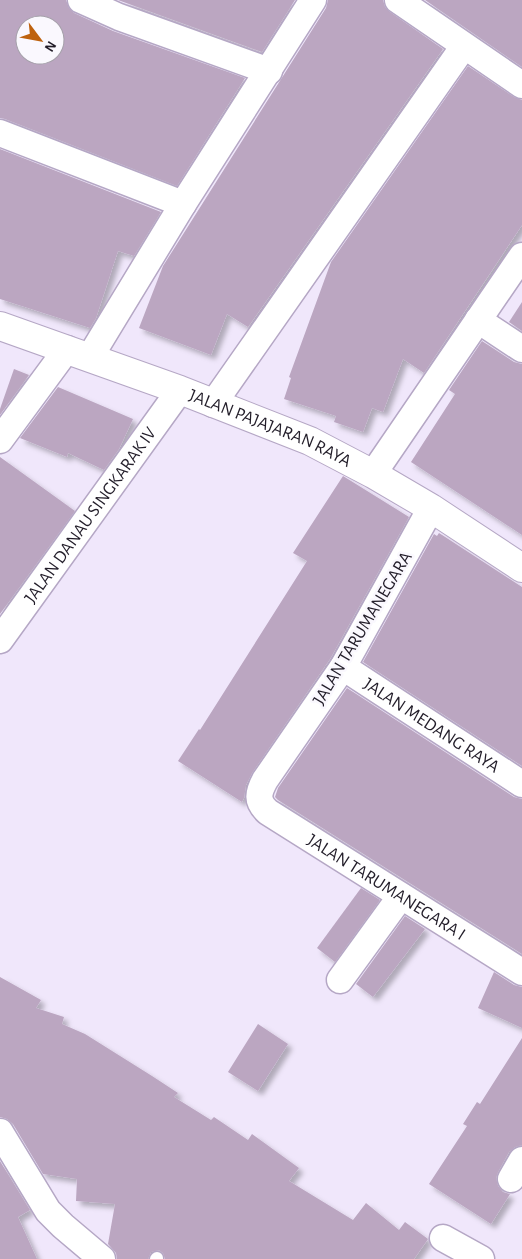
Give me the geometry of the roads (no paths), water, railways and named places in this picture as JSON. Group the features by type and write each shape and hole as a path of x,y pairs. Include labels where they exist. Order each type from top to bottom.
{"street":[{"path":"81,0 124,8 269,71"},
{"path":"0,440 78,353 183,204 313,0"},
{"path":"398,0 522,85"},
{"path":"213,404 464,46"},
{"path":"0,133 183,204"},
{"path":"374,474 522,256"},
{"path":"478,320 522,348"},
{"name":"JALAN PAJAJARAN RAYA","path":"0,326 180,390 310,441 374,474 431,508 522,568"},
{"name":"JALAN DANAU SINGKARAK IV","path":"0,640 180,390"},
{"name":"JALAN TARUMANEGARA","path":"259,796 265,780 343,667 431,508"},
{"name":"JALAN MEDANG RAYA","path":"343,667 522,784"},
{"name":"JALAN TARUMANEGARA I","path":"259,796 259,802 268,812 522,972"},
{"path":"340,980 401,896"},
{"path":"0,1132 48,1210 63,1226 102,1259"},
{"path":"442,1238 481,1259"}]}
